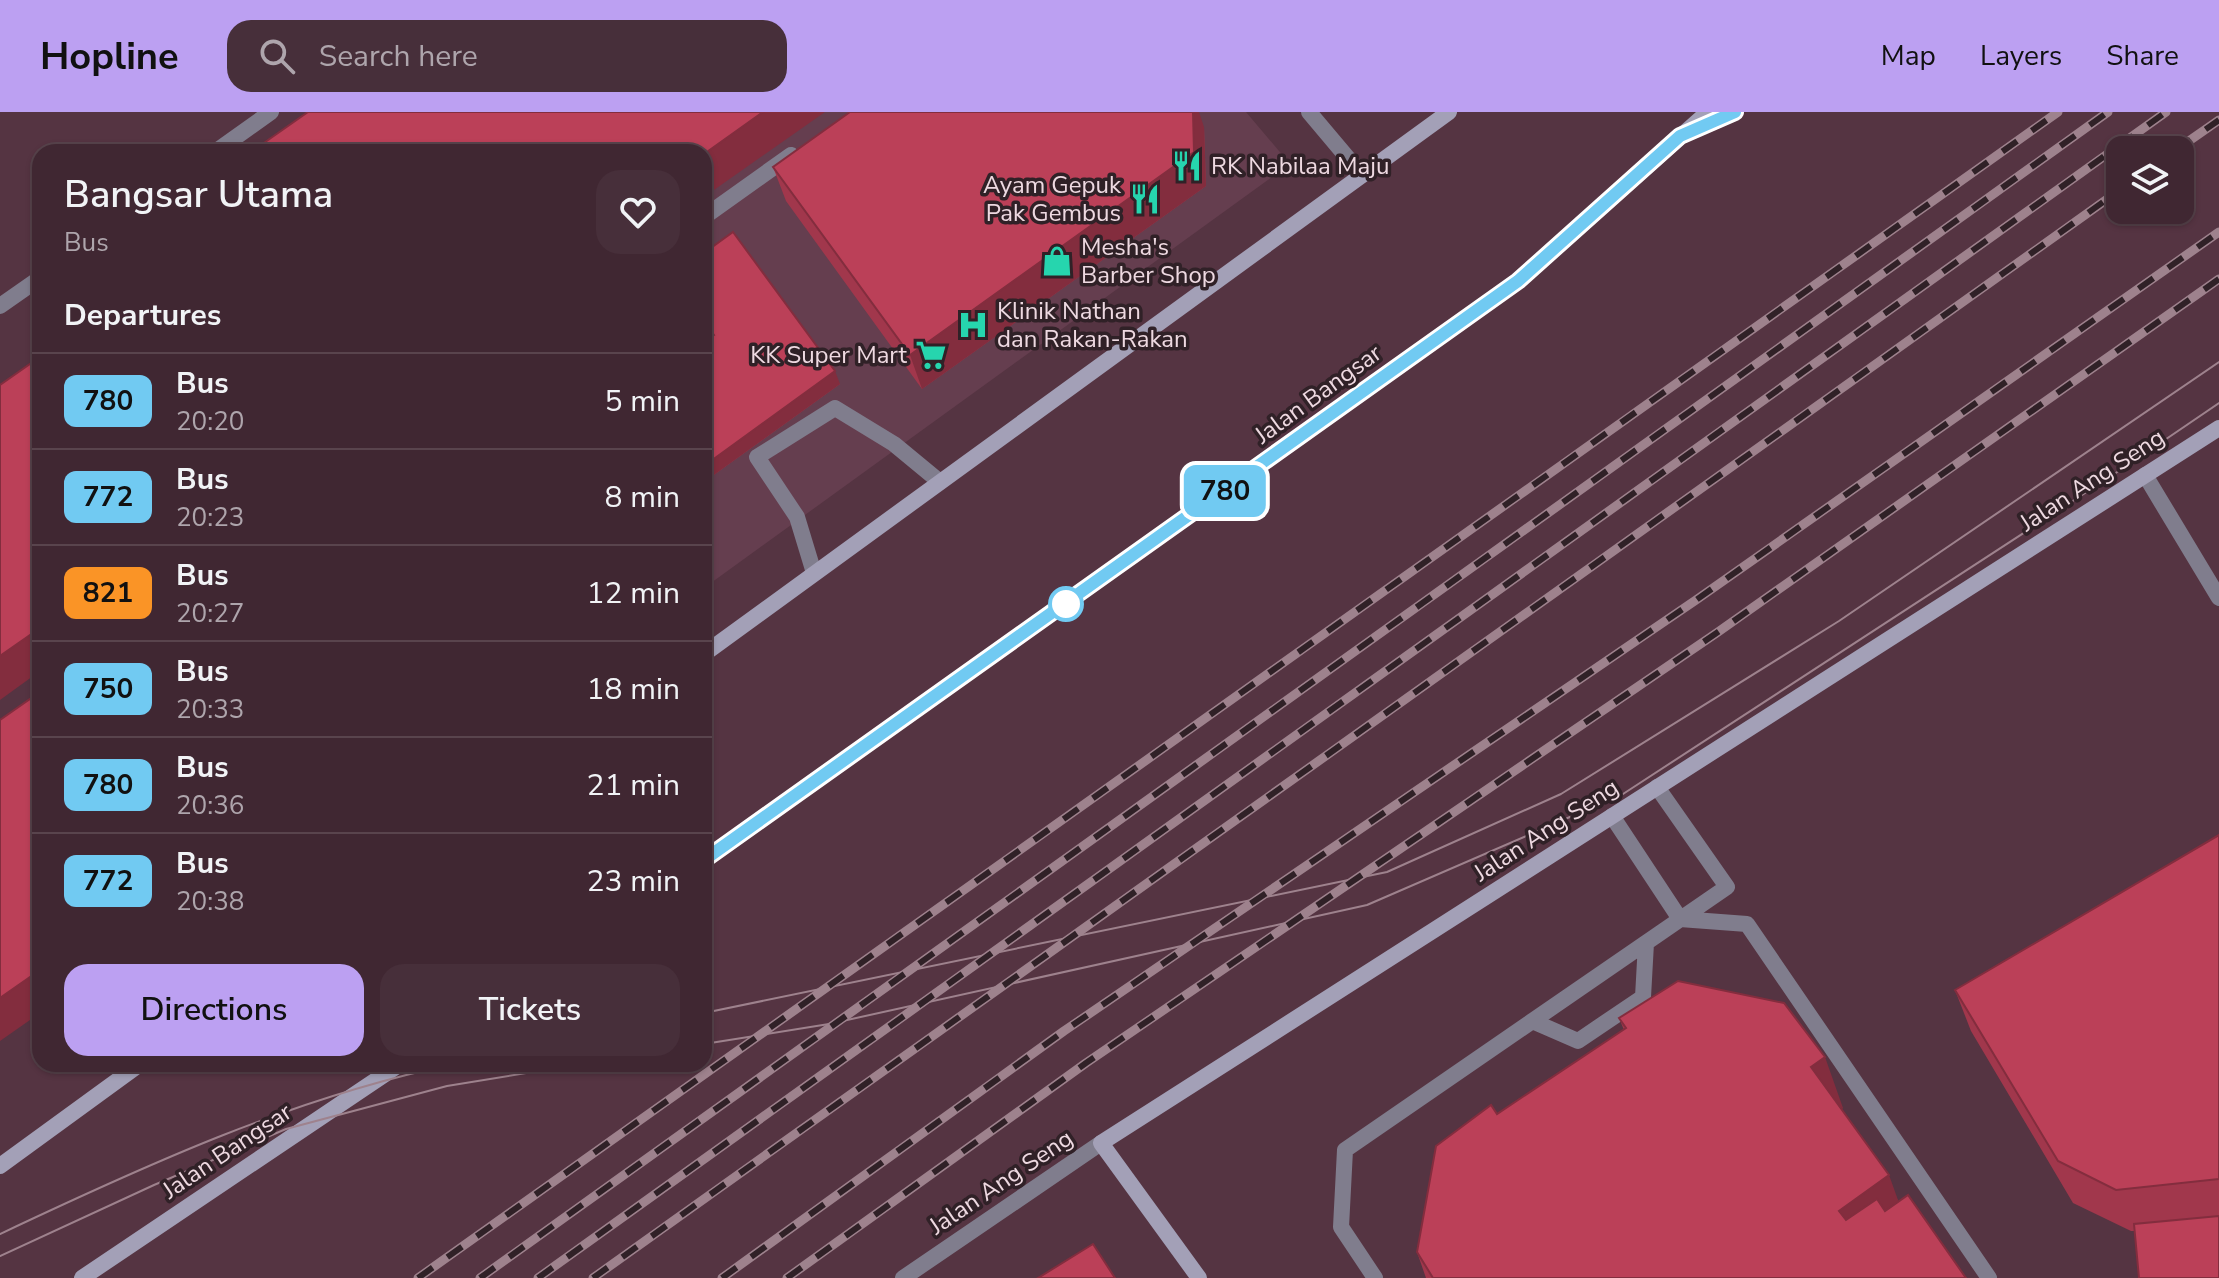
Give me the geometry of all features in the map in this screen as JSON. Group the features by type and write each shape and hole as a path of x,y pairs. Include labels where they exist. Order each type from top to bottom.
{"main road":[{"path":"712,648 1449,112"},
{"name":"Jalan Bangsar","path":"712,854 1518,281 1708,112"},
{"path":"1680,136 1735,112"},
{"name":"Jalan Ang Seng","path":"1101,1143 2219,428"},
{"path":"0,1166 129,1072"},
{"name":"Jalan Bangsar","path":"82,1278 388,1072"},
{"path":"1101,1143 1199,1278"}],"street":[{"path":"226,144 271,112"},
{"path":"1309,112 1362,175"},
{"path":"712,211 802,147"},
{"path":"0,306 32,284"},
{"path":"814,573 797,517 757,457 835,408 894,444 940,482"},
{"path":"2145,475 2219,598"},
{"path":"1375,1278 1341,1227 1345,1150 1727,887 1657,787"},
{"path":"1612,816 1680,919"},
{"path":"1680,919 1747,924 1989,1278"},
{"path":"1532,1021 1578,1041 1643,997 1646,943"},
{"name":"Jalan Ang Seng","path":"903,1278 1101,1143"}],"shaded area":[{"path":"363,112 1246,112 1290,164 712,582 712,144 319,144"}],"building":[{"path":"308,112 763,112 712,148 712,144 262,144"},
{"path":"850,112 1193,112 1194,152 910,355 773,167"},
{"path":"733,232 835,371 712,460 714,335 712,247"},
{"path":"32,363 32,634 0,656 0,385"},
{"path":"32,698 32,976 0,998 0,720"},
{"path":"2219,835 2219,1179 2116,1190 2058,1161 1955,990"},
{"path":"1678,981 1784,1003 1825,1057 1811,1067 1889,1175 1839,1211 1846,1220 1877,1199 1885,1211 1908,1195 1966,1278 1433,1278 1417,1252 1436,1146 1491,1105 1497,1114 1626,1028 1619,1018"},
{"path":"2219,1216 2219,1278 2139,1278 2134,1224"},
{"path":"1093,1244 1115,1278 1038,1278"}],"tram line":[{"path":"712,1011 1387,872 1561,794 1839,621 2219,362"},
{"path":"712,1043 829,1024 1367,905 1623,794 2219,403"},
{"path":"0,1234 110,1183 279,1114 420,1072"},
{"path":"0,1256 286,1129 447,1086 532,1072"}],"railway":[{"path":"712,1069 2058,112"},
{"path":"480,1278 2108,112"},
{"path":"538,1278 2166,112"},
{"path":"2194,137 2219,120"},
{"path":"593,1278 2106,200"},
{"path":"722,1278 1064,1031 1696,600 2219,232"},
{"path":"787,1278 1086,1063 1718,632 2219,279"},
{"path":"418,1278 708,1072"}],"bus line":[{"name":"780","path":"712,855 1518,281 1680,136 1735,112"}],"place":[{"name":"RK Nabilaa Maju","path":"1187,166"},
{"name":"Ayam Gepuk Pak Gembus","path":"1145,199"},
{"name":"Mesha's Barber Shop","path":"1057,261"},
{"name":"Klinik Nathan dan Rakan-Rakan","path":"973,325"},
{"name":"KK Super Mart","path":"931,355"}]}
